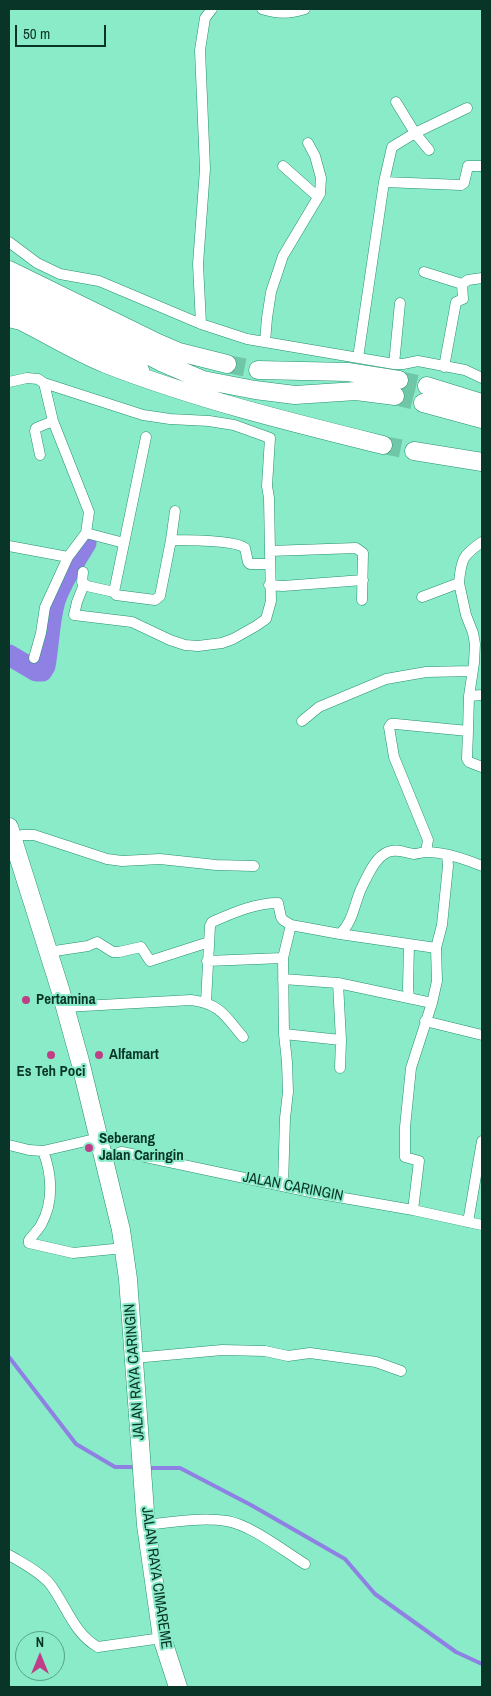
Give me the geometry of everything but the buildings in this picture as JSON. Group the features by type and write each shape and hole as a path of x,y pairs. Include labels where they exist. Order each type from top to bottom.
{"highway":[{"path":"9,270 179,352 227,364"},
{"path":"9,274 29,280"},
{"path":"9,288 38,297 91,331 159,383"},
{"path":"10,315 91,331 203,380 256,390 295,395 356,391 396,380"},
{"path":"10,315 104,364 243,410 383,445"},
{"path":"258,370 348,372 396,380"},
{"path":"482,403 425,394 482,419"},
{"path":"414,452 482,462"},
{"name":"JALAN RAYA CARINGIN","path":"11,833 65,1007 99,1138 124,1248 144,1496"},
{"name":"JALAN RAYA CIMAREME","path":"144,1496 146,1525 162,1638 178,1687"}],"street":[{"path":"201,324 198,264 205,169 200,50 205,18 212,9"},
{"path":"262,9 270,12 290,14 305,9"},
{"path":"396,102 415,133 429,150"},
{"path":"358,358 384,182 392,147 415,133 466,108"},
{"path":"265,342 266,318 271,292 283,256 320,194 321,178 315,156 308,143"},
{"path":"283,166 318,197"},
{"path":"384,182 461,185 464,183 468,166 482,166"},
{"path":"9,242 30,258 60,274 98,281 201,324 247,339 358,358 396,380"},
{"path":"424,272 462,284"},
{"path":"462,284 468,280 482,278"},
{"path":"444,367 456,302 463,299 462,284"},
{"path":"396,380 400,303"},
{"path":"396,380 403,364 418,361 464,370 482,378"},
{"path":"9,382 27,378 38,379 44,384 143,415 234,425 270,438 266,486 269,498 270,601 268,616 263,622 222,643 198,646 184,645 132,622 74,614 84,584 82,582 83,572"},
{"path":"34,658 41,633 45,607 68,557 86,533 89,512 53,421 44,384"},
{"path":"40,456 34,434 35,429 53,421"},
{"path":"114,592 146,437"},
{"path":"84,584 114,592 116,595 158,599 175,512"},
{"path":"86,533 124,543"},
{"path":"171,540 239,545 245,548 250,564 269,564"},
{"path":"482,542 467,552 462,559 459,583 466,615 473,633 475,654 468,696 466,759 482,767"},
{"path":"9,546 68,557"},
{"path":"270,550 356,548 363,553 362,600"},
{"path":"269,585 283,586 363,580"},
{"path":"422,597 459,583"},
{"path":"302,721 319,707 386,679 426,672 472,671"},
{"path":"468,696 482,695"},
{"path":"426,852 428,840 394,756 389,728 391,724 396,724 468,731"},
{"path":"11,833 34,835 107,859 122,861 160,859 216,865 254,866"},
{"path":"340,934 350,920 360,891 374,865 382,855 389,851 395,850 415,854 426,852 446,855 482,866"},
{"path":"413,1210 419,1161 405,1157 405,1127 411,1068 432,1003 437,981 436,948 442,925 448,866 446,855"},
{"path":"206,1002 207,962 212,922 246,908 263,904 278,903 280,917 291,925 436,948"},
{"path":"282,1186 288,1092 282,958 291,925"},
{"path":"48,952 88,946 97,942 113,952 142,947 150,962 209,942"},
{"path":"409,944 409,997"},
{"path":"207,962 282,958"},
{"path":"283,979 338,983 432,1003"},
{"path":"338,983 342,1040 340,1068"},
{"path":"65,1007 191,1000 206,1002 217,1007 243,1037"},
{"path":"425,1021 482,1035"},
{"path":"284,1034 342,1040"},
{"path":"9,1144 29,1150 43,1151 99,1138"},
{"path":"468,1222 482,1141"},
{"path":"43,1151 49,1168 48,1206 41,1225 29,1240 29,1243 73,1253 124,1248"},
{"name":"JALAN CARINGIN","path":"103,1156 122,1152 315,1193 413,1210 482,1225"},
{"path":"134,1358 222,1350 265,1351 288,1356 310,1353 376,1362 401,1371"},
{"path":"146,1525 200,1520 228,1521 250,1529 305,1564"},
{"path":"9,1555 34,1570 48,1582 63,1603 80,1634 98,1647 162,1638"}],"waterway":[{"path":"9,655 36,671 42,671 45,666 51,617 55,601 65,578 86,543"},
{"path":"9,1357 76,1444 115,1467 136,1467"},
{"path":"148,1468 180,1468 251,1505 345,1559 375,1594 456,1652 482,1664"}],"tunnel":[{"path":"227,364 258,370"},
{"path":"399,380 427,386"},
{"path":"395,396 423,403"},
{"path":"383,445 414,451"}],"place":[{"name":"Pertamina","path":"26,1000"},
{"name":"Es Teh Poci","path":"51,1055"},
{"name":"Alfamart","path":"99,1055"},
{"name":"Seberang Jalan Caringin","path":"89,1148"}]}
